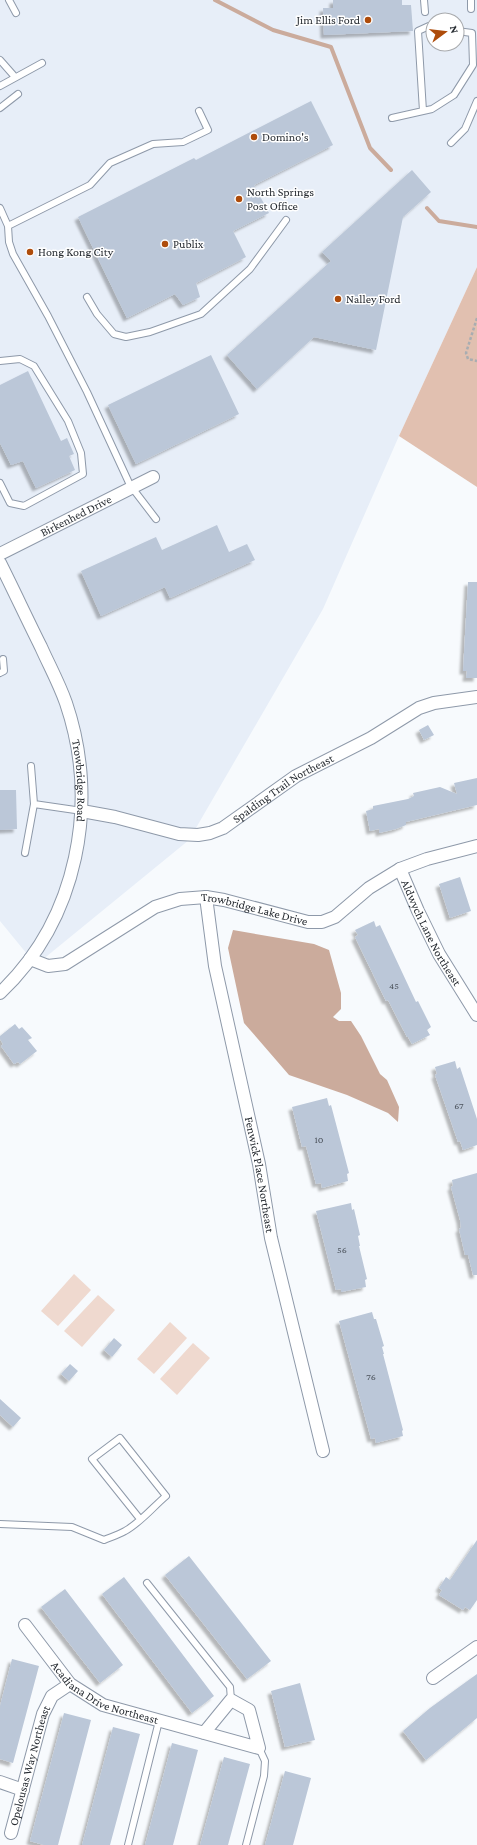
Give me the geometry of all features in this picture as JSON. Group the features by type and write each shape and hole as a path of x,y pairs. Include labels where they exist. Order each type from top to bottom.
{"street":[{"name":"Birkenhed Drive","path":"0,554 153,477"},
{"name":"Trowbridge Road","path":"0,563 66,703 78,750 82,811 77,851 68,887 51,925 30,959 0,993"},
{"name":"Spalding Trail Northeast","path":"82,811 115,817 179,834 198,835 210,833 223,828 296,776 371,738 419,708 434,703 477,697"},
{"name":"Trowbridge Lake Drive","path":"30,959 48,966 65,964 156,907 180,899 206,897 224,900 308,922 322,922 335,917 370,888 400,869 427,859 477,846"},
{"name":"Aldwych Lane Northeast","path":"400,869 439,954 477,1015"},
{"name":"Fenwick Place Northeast","path":"206,897 215,966 259,1164 271,1238 323,1451"},
{"name":"Acadiana Drive Northeast","path":"25,1625 70,1684 103,1706 259,1748"},
{"path":"432,1678 477,1648"},
{"name":"Opelousas Way Northeast","path":"11,1833 43,1714 52,1696 70,1684"},
{"path":"204,1733 231,1700 248,1710 259,1748"},
{"path":"0,1782 23,1790"}],"lane":[{"path":"9,0 16,13"},
{"path":"424,0 425,12"},
{"path":"471,0 471,9"},
{"path":"423,111 418,31 425,28"},
{"path":"392,118 432,109 454,95 473,65 472,33 465,32"},
{"path":"0,60 16,77"},
{"path":"0,86 42,63"},
{"path":"0,108 18,94"},
{"path":"452,143 465,129 477,101"},
{"path":"8,226 90,185 110,164 153,144 183,142 208,130 199,111"},
{"path":"0,208 8,226 9,242 13,254 48,316 132,488 156,519"},
{"path":"88,297 97,314 114,334 126,336 150,332 201,314 250,269 286,220"},
{"path":"0,361 20,359 34,366 68,421 81,453 83,474 24,506 10,502 0,483"},
{"path":"0,673 4,671 3,659"},
{"path":"25,853 34,804 31,766"},
{"path":"34,804 82,811"},
{"path":"0,1524 72,1527 104,1540 125,1531 140,1519 166,1496 120,1438 92,1459 140,1519"},
{"path":"147,1583 230,1687 231,1700"},
{"path":"128,1845 159,1721"},
{"path":"246,1845 264,1776 265,1761 259,1748"}],"path":[{"path":"477,318 466,353 468,359 477,361"}],"shaded area":[{"path":"0,0 477,0 477,267 399,436 323,609 189,840 36,965 0,921"},
{"path":"477,267 477,487 399,436"},
{"path":"233,930 314,944 329,950 341,993 341,1009 333,1017 339,1021 351,1021 361,1036 380,1074 387,1080 399,1107 398,1122 388,1113 347,1095 289,1075 244,1023 228,948"},
{"path":"74,1274 91,1290 58,1326 41,1311"},
{"path":"98,1295 115,1310 82,1347 64,1331"},
{"path":"170,1322 187,1338 154,1374 137,1359"},
{"path":"193,1343 210,1358 177,1395 160,1379"}],"building":[{"name":"Jim Ellis Ford","path":"333,0 402,0 402,5 411,5 413,31 324,35 323,8 333,8"},
{"name":"Publix","path":"311,101 333,145 254,185 269,213 233,231 246,257 196,283 200,297 183,305 175,294 127,318 78,217 194,158 196,160"},
{"name":"Nalley Ford","path":"412,170 431,192 403,217 376,350 314,337 257,389 227,355 331,261 322,252"},
{"path":"211,355 239,414 136,464 108,405"},
{"path":"28,371 61,441 67,438 74,454 69,456 75,470 36,488 23,461 11,465 0,443 0,385"},
{"path":"217,525 229,552 247,544 255,560 170,598 165,587 101,616 81,571 156,537 162,550"},
{"path":"468,582 477,582 477,678 466,678 467,671 463,671"},
{"path":"428,725 434,735 424,740 419,730"},
{"path":"477,778 477,805 406,822 406,825 396,829 379,833 379,829 370,831 366,811 373,809 373,806 408,799 414,796 413,793 440,787 457,794 454,783"},
{"path":"0,790 16,790 17,829 0,830"},
{"path":"460,877 471,911 450,918 439,884"},
{"path":"374,921 376,927 380,925 416,1002 418,1001 431,1027 427,1030 430,1035 412,1044 388,1000 386,1001 355,937 358,935 355,930"},
{"path":"15,1024 19,1029 22,1027 32,1038 28,1040 37,1051 20,1064 18,1062 14,1064 1,1046 3,1044 0,1039 0,1036"},
{"path":"455,1061 457,1069 460,1067 477,1119 477,1145 463,1150 460,1141 458,1142 435,1075 437,1074 435,1067"},
{"path":"327,1098 329,1106 331,1105 349,1173 347,1174 348,1181 322,1188 321,1183 316,1184 306,1146 302,1147 292,1107"},
{"path":"477,1173 477,1275 473,1275 468,1255 465,1255 459,1229 461,1228 460,1220 451,1187 453,1186 452,1180"},
{"path":"351,1203 352,1210 354,1209 360,1235 358,1236 359,1246 367,1279 365,1280 366,1287 341,1292 341,1289 336,1290 316,1211"},
{"path":"372,1312 374,1319 376,1319 384,1346 382,1347 383,1354 403,1430 403,1436 376,1443 375,1438 371,1439 339,1321"},
{"path":"114,1338 122,1345 112,1357 104,1350"},
{"path":"70,1364 78,1371 69,1381 61,1374"},
{"path":"0,1399 21,1418 13,1427 0,1415"},
{"path":"477,1540 477,1600 470,1610 465,1607 463,1610 439,1595 442,1590 439,1588 446,1577 450,1580"},
{"path":"189,1556 271,1661 247,1679 165,1575"},
{"path":"124,1577 214,1696 192,1713 102,1594"},
{"path":"65,1589 123,1665 100,1683 41,1607"},
{"path":"12,1659 39,1666 13,1763 0,1759 0,1706"},
{"path":"477,1674 477,1718 426,1760 403,1731 430,1708"},
{"path":"300,1683 315,1740 285,1747 271,1691"},
{"path":"64,1713 91,1720 58,1845 44,1845 30,1841"},
{"path":"113,1727 140,1734 110,1845 82,1845"},
{"path":"172,1743 198,1750 173,1845 145,1845"},
{"path":"224,1757 250,1764 228,1845 200,1845"},
{"path":"285,1771 311,1778 293,1845 265,1845"}],"waterway":[{"path":"215,0 273,30 331,47 370,148 391,170"},
{"path":"427,208 439,221 477,227"}],"place":[{"name":"Jim Ellis Ford","path":"368,20"},
{"name":"Domino's","path":"254,137"},
{"name":"North Springs Post Office","path":"239,199"},
{"name":"Publix","path":"165,244"},
{"name":"Hong Kong City","path":"30,252"},
{"name":"Nalley Ford","path":"338,299"}]}
